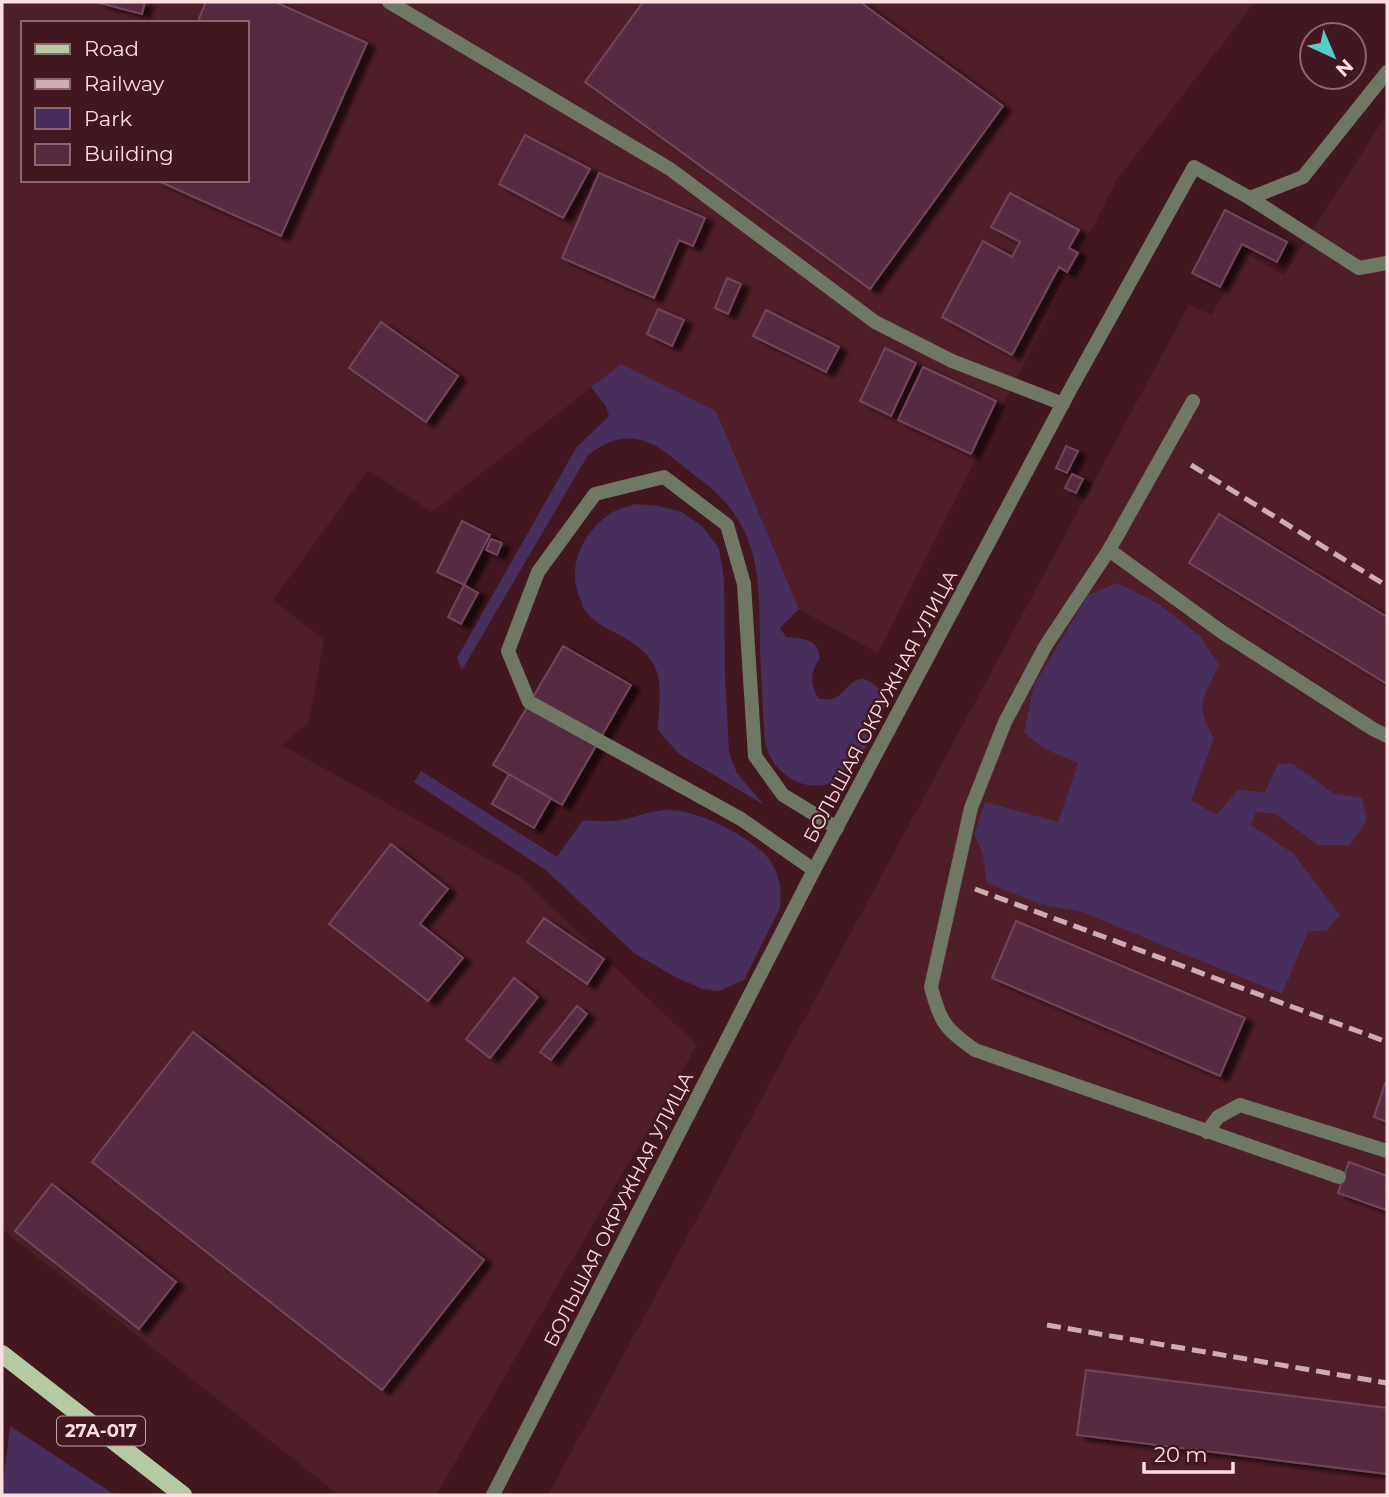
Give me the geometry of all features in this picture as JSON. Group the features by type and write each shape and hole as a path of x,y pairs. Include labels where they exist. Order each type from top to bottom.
{"main road":[{"name":"27А-017","path":"2,1354 183,1495"}],"street":[{"path":"388,2 670,169 875,322 953,361 1063,404"},
{"path":"1250,198 1303,177 1387,72"},
{"name":"БОЛЬШАЯ ОКРУЖНАЯ УЛИЦА","path":"492,1495 814,870 1063,404 1194,167 1250,198"},
{"path":"1250,198 1359,268 1387,263"},
{"path":"1194,401 1109,550 1046,645 1005,722 971,808 931,987 939,1016 954,1035 975,1050 1339,1177"},
{"path":"814,870 741,819 530,702 508,651 538,572 595,494 664,477 727,526 744,584 755,756 783,795 837,828"},
{"path":"1109,550 1222,632 1387,736"},
{"path":"1207,1132 1218,1117 1240,1105 1387,1151"}],"shaded area":[{"path":"2,2 1255,2 1116,181 878,653 799,609 716,411 621,364 432,512 368,470 273,600 324,640 309,722 281,745 519,876 697,1045 436,1495 339,1495 2,1229"},
{"path":"1387,114 1387,1495 548,1495 1189,305 1212,315 1245,253 1284,275"}],"green space":[{"path":"621,364 716,411 799,609 780,628 786,637 809,641 818,651 820,658 812,678 818,698 835,698 856,680 861,679 872,683 881,693 884,707 880,718 855,767 841,779 823,785 804,784 787,776 773,761 765,741 759,596 750,544 743,528 721,497 663,451 642,440 621,439 610,442 588,455 462,670 457,658 576,448 609,416 606,406 591,387"},
{"path":"635,504 682,512 702,526 719,548 724,579 729,753 737,773 764,805 679,754 658,730 660,688 654,665 639,647 603,626 584,608 576,586 575,574 576,563 585,540 610,514"},
{"path":"1117,583 1157,603 1200,636 1219,665 1203,702 1204,717 1214,738 1191,800 1216,815 1238,790 1265,792 1278,764 1293,764 1333,793 1362,798 1367,820 1350,845 1318,845 1276,814 1256,812 1251,825 1294,854 1340,915 1327,930 1308,932 1282,994 1082,912 1040,904 987,883 982,851 974,835 985,802 1058,822 1078,763 1045,749 1024,733 1034,685 1088,595"},
{"path":"421,771 557,857 583,820 616,821 662,810 694,814 753,844 774,867 781,896 780,908 744,980 719,991 703,989 677,978 634,953 547,871 414,782"},
{"path":"10,1426 115,1495 2,1495"}],"building":[{"path":"96,2 145,2 142,14"},
{"path":"206,2 275,2 367,43 281,236 160,182 248,182 248,21 198,21"},
{"path":"643,2 860,2 1003,106 870,289 585,82"},
{"path":"525,135 590,169 563,218 499,184"},
{"path":"599,173 705,218 693,246 679,240 654,298 562,258"},
{"path":"1010,193 1079,230 1069,248 1078,253 1067,272 1059,267 1012,355 942,317 983,241 1012,257 1020,242 991,227"},
{"path":"1225,210 1287,242 1277,262 1242,244 1220,287 1192,273"},
{"path":"727,278 741,284 728,314 715,308"},
{"path":"658,309 684,320 672,346 647,334"},
{"path":"766,310 839,347 826,372 753,336"},
{"path":"381,322 458,376 426,422 349,368"},
{"path":"885,348 916,363 891,416 860,401"},
{"path":"923,367 996,401 971,454 898,420"},
{"path":"1066,446 1078,451 1067,473 1056,468"},
{"path":"1072,474 1083,479 1076,493 1065,488"},
{"path":"1219,514 1387,617 1387,684 1189,563"},
{"path":"462,521 490,535 464,585 437,572"},
{"path":"491,539 502,543 497,555 486,550"},
{"path":"464,585 478,593 461,624 448,617"},
{"path":"563,646 631,685 562,805 493,765"},
{"path":"509,774 551,798 534,828 492,804"},
{"path":"391,844 448,889 420,924 463,958 428,1001 329,924"},
{"path":"544,918 604,959 587,984 527,942"},
{"path":"1016,921 1245,1018 1220,1076 992,978"},
{"path":"514,978 538,997 490,1058 466,1039"},
{"path":"577,1006 587,1014 551,1060 540,1052"},
{"path":"193,1032 484,1260 382,1390 92,1162"},
{"path":"1385,1084 1387,1085 1387,1122 1374,1117"},
{"path":"1349,1162 1387,1176 1386,1210 1338,1193"},
{"path":"52,1184 176,1282 139,1329 15,1231"},
{"path":"1086,1370 1387,1408 1387,1474 1077,1435"}],"railway":[{"path":"1191,465 1387,586"},
{"path":"975,889 1387,1042"},
{"path":"1047,1325 1387,1383"}]}
